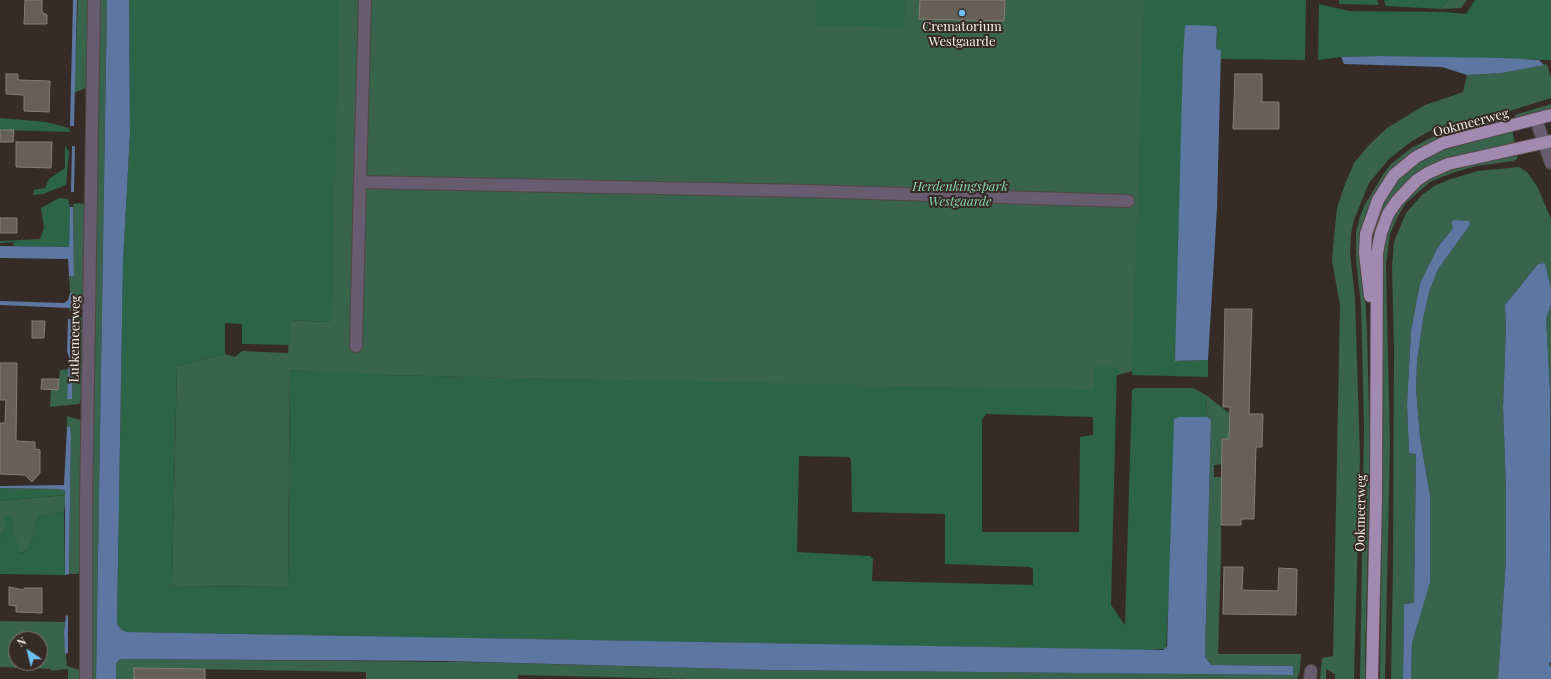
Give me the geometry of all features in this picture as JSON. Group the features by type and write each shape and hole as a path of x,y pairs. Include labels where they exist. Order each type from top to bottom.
{"main road":[{"name":"Ookmeerweg","path":"1375,347 1365,244 1370,218 1385,187 1405,165 1430,149 1457,139 1551,115"},
{"name":"Ookmeerweg","path":"1372,679 1376,498 1375,347 1377,253 1384,227 1397,201 1417,180 1438,168 1548,142"}],"street":[{"name":"Lutkemeerweg","path":"86,679 86,504 94,0"},
{"path":"356,346 365,0"},
{"path":"1536,120 1548,142 1551,163"},
{"path":"360,182 800,190 1128,201"}],"green space":[{"path":"78,0 88,0 88,87 74,93"},
{"path":"97,0 107,0 96,679 88,679"},
{"path":"129,0 339,0 332,319 327,322 290,320 289,345 242,344 242,324 225,323 225,354 177,366 172,578 172,584 175,586 288,587 290,370 387,375 1094,390 1094,367 1117,367 1111,605 1125,625 1132,390 1135,388 1193,388 1206,395 1207,417 1179,417 1166,649 1144,650 127,632 122,630 117,624 123,262 130,133","holes":["986,414 1093,417 1093,435 1080,437 1079,532 982,532 982,420","799,456 849,457 851,460 852,512 945,514 945,564 1030,567 1033,569 1033,585 872,581 873,559 870,556 797,552"]},
{"name":"Herdenkingspark Westgaarde","path":"325,0 1164,0 1149,366 1094,382 1094,390 1063,391 341,374 290,370 288,587 175,586 172,584 172,578 177,366 225,354 235,357 242,351 288,353 290,320 327,322 332,319"},
{"path":"817,0 905,0 904,27 816,25"},
{"path":"1144,0 1306,0 1305,60 1221,59 1221,50 1216,49 1217,28 1214,26 1175,361 1208,360 1208,377 1132,375"},
{"path":"1339,0 1377,0 1379,5 1339,4"},
{"path":"1384,0 1448,0 1441,9 1386,6"},
{"path":"1448,0 1467,0 1461,8 1441,9"},
{"path":"1475,0 1551,0 1551,60 1380,56 1341,57 1318,60 1319,4 1349,11 1445,12 1466,14"},
{"path":"1547,64 1551,78 1551,98 1500,114 1432,130 1412,141 1389,159 1369,183 1354,220 1351,234 1350,252 1355,298 1360,457 1354,679 1335,679 1335,674 1326,669 1326,679 1320,679 1322,658 1333,656 1340,305 1332,261 1337,208 1345,184 1354,163 1369,145 1387,128 1425,105 1463,92 1467,75 1502,73"},
{"path":"1551,104 1551,110 1514,119 1515,115"},
{"path":"1508,117 1510,119 1451,136 1377,191 1364,222 1361,234 1367,329 1370,452 1365,679 1360,679 1364,426 1361,306 1356,260 1356,232 1359,220 1364,206 1384,173 1391,164 1410,149 1438,134"},
{"path":"0,118 46,122 69,128 70,132 0,130"},
{"path":"1512,129 1515,144 1411,179 1404,184 1392,198 1372,263 1369,250 1374,219 1395,179 1436,150"},
{"path":"65,146 69,151 66,185 43,194 33,195 34,190 45,188 49,179 65,168"},
{"path":"1518,152 1517,159 1514,161 1476,166 1452,173 1430,182 1406,203 1390,234 1386,266 1390,445 1385,679 1380,679 1383,419 1381,259 1390,220 1413,189 1437,173"},
{"path":"1519,167 1527,172 1538,188 1551,219 1551,289 1545,263 1538,264 1505,305 1506,329 1503,407 1506,488 1506,559 1498,679 1411,679 1412,643 1418,621 1430,495 1420,437 1416,389 1417,362 1423,319 1429,292 1438,269 1470,225 1453,220 1451,223 1453,228 1438,247 1420,283 1411,331 1407,405 1409,453 1416,454 1414,603 1404,604 1403,679 1391,679 1394,348 1392,267 1394,242 1406,213 1423,194 1436,185 1478,171"},
{"path":"59,198 68,199 70,207 69,247 13,246 14,242 0,243 0,241 40,239 44,228 41,208"},
{"path":"79,203 86,205 84,308 70,311 69,308 72,307 73,293 70,293 69,276 74,276 73,204"},
{"path":"1551,305 1551,480 1550,390 1546,317"},
{"path":"71,316 85,317 83,396 79,404 50,407 51,390 58,390 60,370 69,369 67,399 72,399 73,354"},
{"path":"1206,395 1229,413 1229,439 1222,464 1214,465 1214,477 1221,477 1221,556 1218,654 1301,654 1300,670 1297,679 686,679 518,675 518,679 366,679 366,672 134,668 134,679 116,679 116,663 120,659 473,662 770,670 1293,675 1293,666 1211,665 1205,657 1211,420 1207,417"},
{"path":"67,416 80,420 83,427 81,570 78,574 69,574 71,435 70,427 67,427"},
{"path":"0,488 57,489 65,490 66,495 0,501"},
{"path":"66,495 64,512 39,515 28,551 19,553 6,529 0,538 0,501"},
{"path":"64,512 65,575 0,574 0,538 6,529 4,516 11,517 20,553 28,551 39,514"},
{"path":"0,621 65,622 64,632 67,666 80,670 80,679 68,679 68,669 51,671 51,669 48,669 48,631 8,631 8,667 0,667"}],"water":[{"path":"73,0 77,0 74,126 70,126"},
{"path":"107,0 129,0 130,133 123,262 117,624 122,630 127,632 1163,650 1167,647 1174,419 1179,417 1207,417 1211,420 1205,657 1211,665 1293,666 1293,675 770,670 445,661 120,659 116,663 116,679 96,679"},
{"path":"1185,26 1215,26 1217,28 1216,49 1221,50 1217,208 1208,360 1175,361 1183,58"},
{"path":"1380,56 1504,58 1539,60 1544,65 1502,73 1467,75 1442,67 1344,64 1341,57"},
{"path":"72,146 75,146 74,192 71,192"},
{"path":"70,207 73,207 74,276 69,276 68,259 0,258 0,246 69,247"},
{"path":"1453,220 1469,221 1470,225 1438,269 1429,292 1423,319 1417,362 1416,389 1420,437 1430,495 1430,582 1412,643 1411,679 1403,679 1404,604 1414,603 1416,454 1409,453 1407,405 1411,331 1420,283 1438,247 1453,228 1451,223"},
{"path":"1545,263 1551,289 1551,305 1546,318 1550,390 1551,662 1549,664 1551,667 1551,679 1498,679 1506,559 1506,488 1503,407 1506,329 1505,305 1538,264"},
{"path":"70,293 73,293 72,307 69,308 0,305 0,301 64,303 68,300"},
{"path":"68,319 71,319 73,354 72,399 67,399 69,357 67,351"},
{"path":"67,427 70,427 71,435 69,574 65,575 65,490 0,488 0,486 64,485"},
{"path":"66,615 68,616 68,653 65,654 64,632"}],"building":[{"path":"25,0 42,0 42,12 47,15 47,24 24,24"},
{"name":"Crematorium Westgaarde","path":"920,0 1005,0 1004,21 919,19"},
{"path":"6,74 18,74 18,80 50,81 49,112 24,111 24,95 6,94"},
{"path":"1235,74 1262,74 1262,102 1279,102 1279,129 1233,129"},
{"path":"0,130 14,130 13,142 0,142"},
{"path":"16,142 52,142 51,168 16,167"},
{"path":"0,218 17,218 17,233 0,233"},
{"path":"1225,309 1252,309 1249,414 1263,414 1262,447 1256,447 1254,519 1241,519 1241,525 1221,525 1222,439 1229,439 1230,407 1223,407"},
{"path":"32,321 45,321 44,338 32,338"},
{"path":"0,363 17,363 16,441 35,442 35,449 40,450 40,473 32,482 25,475 0,474 0,423 5,423 6,400 0,400"},
{"path":"42,379 59,379 58,390 41,389"},
{"path":"1224,567 1243,567 1242,590 1278,591 1279,568 1297,569 1296,615 1223,614"},
{"path":"9,587 24,590 24,588 42,588 42,613 16,612 16,606 9,605"},
{"path":"134,668 205,669 205,679 134,679"}],"place":[{"name":"Crematorium Westgaarde","path":"962,13"}]}
